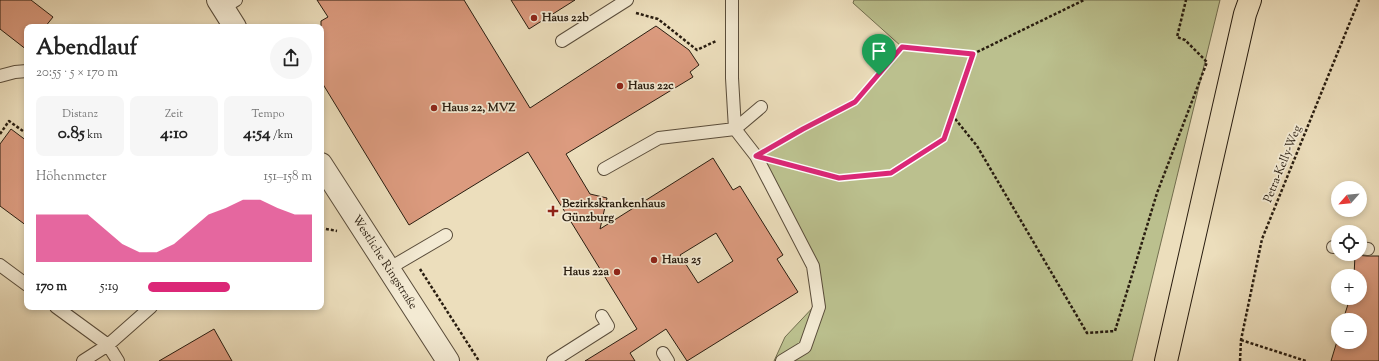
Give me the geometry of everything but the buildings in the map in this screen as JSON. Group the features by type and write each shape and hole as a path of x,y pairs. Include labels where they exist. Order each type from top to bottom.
{"main road":[{"path":"1166,361 1243,22 1250,0"}],"street":[{"path":"226,3 234,24"},
{"name":"Westliche Ringstraße","path":"324,169 448,361"}],"lane":[{"path":"562,41 627,0"},
{"path":"732,0 732,78 735,129 756,156 813,266 819,307 805,347 782,361"},
{"path":"0,76 24,71"},
{"path":"604,169 659,138 735,129 761,107"},
{"path":"388,269 446,235"},
{"path":"0,266 24,283"},
{"path":"60,310 108,345 118,361"},
{"path":"83,361 108,345 148,310"},
{"path":"552,361 608,326 602,316"}],"path":[{"path":"756,156 855,102 902,47 973,54 1084,0"},
{"path":"952,115 977,146 1087,333 1114,331 1157,193 1206,62 1185,40 1177,37 1186,0"},
{"name":"Petra-Kelly-Weg","path":"1240,361 1241,340 1262,239 1359,0"},
{"path":"617,6 658,19 697,50 733,34"},
{"path":"756,156 839,178 891,173 944,139 973,54"},
{"path":"0,134 9,121 24,132"},
{"path":"412,255 479,361"},
{"path":"1241,340 1306,361"}],"green space":[{"path":"854,0 1220,0 1132,361 774,361 785,337 818,302 813,266 756,156 803,129 855,103 902,47 853,3"}],"place":[{"name":"Haus 22b","path":"534,18"},
{"name":"Haus 22c","path":"620,86"},
{"name":"Haus 22, MVZ","path":"434,108"},
{"name":"Bezirkskrankenhaus Günzburg","path":"553,211"},
{"name":"Haus 25","path":"654,260"},
{"name":"Haus 22a","path":"617,272"}],"route":[{"path":"902,47 973,54 944,139 891,173 839,178 756,156 855,102 879,75 902,47"}]}
